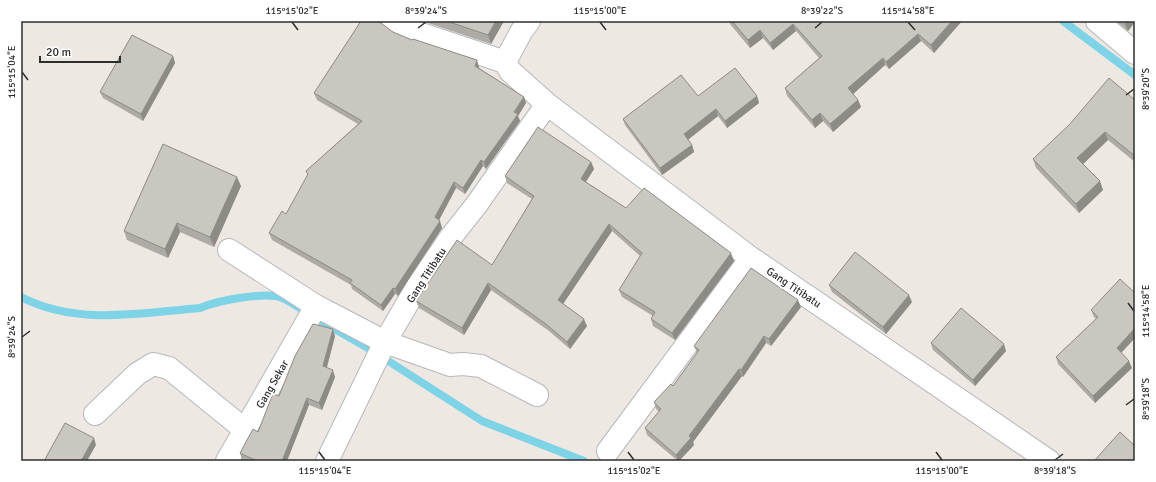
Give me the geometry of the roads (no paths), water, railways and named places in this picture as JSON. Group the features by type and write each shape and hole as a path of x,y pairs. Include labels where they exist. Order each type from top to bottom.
{"street":[{"path":"393,21 403,28 505,62 521,32 529,21"},
{"path":"1097,21 1135,53"},
{"name":"Gang Titibatu","path":"505,62 510,71 547,104 751,258 1049,461"},
{"name":"Gang Titibatu","path":"327,461 350,411 417,287 451,237 477,204 547,104"},
{"path":"229,250 313,312 381,352 450,365 463,364 481,366 537,395"},
{"path":"608,451 751,258"},
{"name":"Gang Sekar","path":"227,461 313,312"},
{"path":"95,414 137,374 153,364 169,368 245,430"}],"waterway":[{"path":"1063,21 1135,75"},
{"path":"21,297 42,306 64,312 86,315 131,314 200,308 217,302 258,296 280,297 306,312"},
{"path":"321,321 368,348 482,421 584,461"}]}
